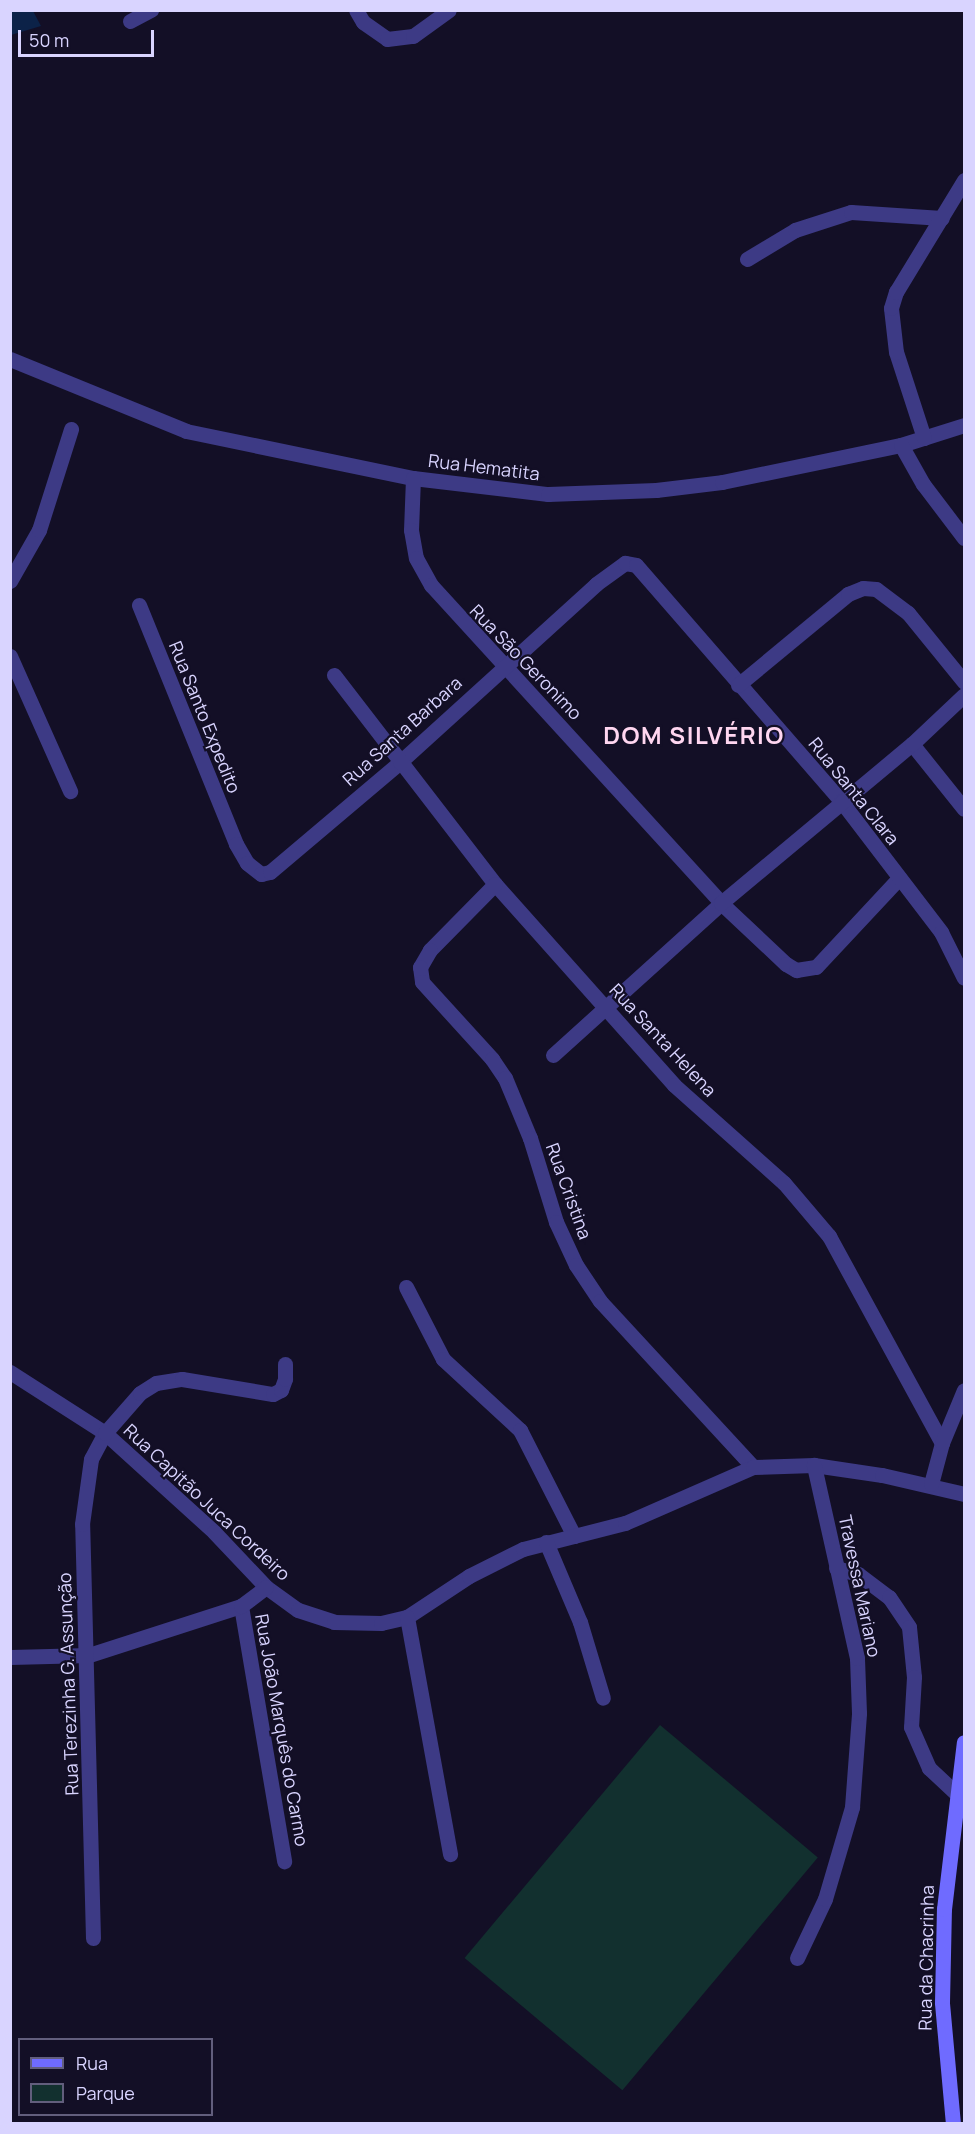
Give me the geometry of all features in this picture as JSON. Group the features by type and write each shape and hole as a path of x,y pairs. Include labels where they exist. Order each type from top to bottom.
{"main road":[{"name":"Rua da Chacrinha","path":"953,2124 942,2002 944,1909 964,1742"}],"street":[{"path":"130,21 151,10"},
{"path":"359,16 387,39 399,39 413,36 449,10"},
{"path":"924,438 896,352 891,308 896,292 964,180"},
{"path":"747,259 795,230 851,212 942,218"},
{"name":"Rua Hematita","path":"10,359 186,431 412,478 548,494 656,490 722,482 901,445 964,425"},
{"path":"10,581 39,530 71,429"},
{"path":"901,445 923,484 964,538"},
{"name":"Rua São Geronimo","path":"412,478 411,530 416,558 431,585 455,616 506,664 722,903 771,950 796,970 816,967 898,878"},
{"name":"Rua Santa Clara","path":"596,584 625,563 636,565 841,801 941,932 964,978"},
{"name":"Rua Santa Barbara","path":"236,844 254,871 270,872 400,762 596,584"},
{"path":"738,685 830,608 863,588 876,589 908,613 964,682"},
{"name":"Rua Santo Expedito","path":"139,605 236,844"},
{"path":"10,656 70,791"},
{"name":"Rua Santa Helena","path":"334,675 495,884 695,1106 784,1183 830,1236 942,1443"},
{"path":"553,1055 722,903 841,801 912,744 964,695"},
{"path":"912,744 964,809"},
{"name":"Rua Cristina","path":"495,884 430,950 420,967 422,982 435,1002 476,1040 505,1078 530,1138 556,1222 594,1292 753,1467"},
{"path":"406,1287 443,1359 520,1430 574,1536"},
{"name":"Rua Terezinha G. Assunção","path":"93,1938 89,1655 82,1524 91,1459 105,1433 141,1393 156,1383 182,1379 273,1394 281,1390 285,1380 285,1364"},
{"name":"Rua Capitão Juca Cordeiro","path":"10,1372 105,1433 214,1532 266,1587 298,1610 334,1622 381,1623 408,1617 479,1571 546,1542 635,1520 753,1467 814,1465 931,1484 964,1494"},
{"path":"931,1484 942,1443 964,1390"},
{"name":"Travessa Mariano","path":"796,1958 825,1899 852,1807 859,1713 856,1658 814,1465"},
{"path":"546,1542 580,1622 603,1698"},
{"path":"836,1568 858,1574 889,1597 909,1627 914,1677 911,1727 929,1768 957,1794"},
{"path":"10,1656 89,1655 241,1606 266,1587"},
{"name":"Rua João Marquês do Carmo","path":"241,1606 284,1861"},
{"path":"408,1617 450,1854"}],"green space":[{"path":"660,1725 818,1857 622,2090 465,1958"}],"water":[{"path":"11,10 33,11 41,26 11,35"}],"district":[{"name":"DOM SILVÉRIO","path":"694,735"}]}
